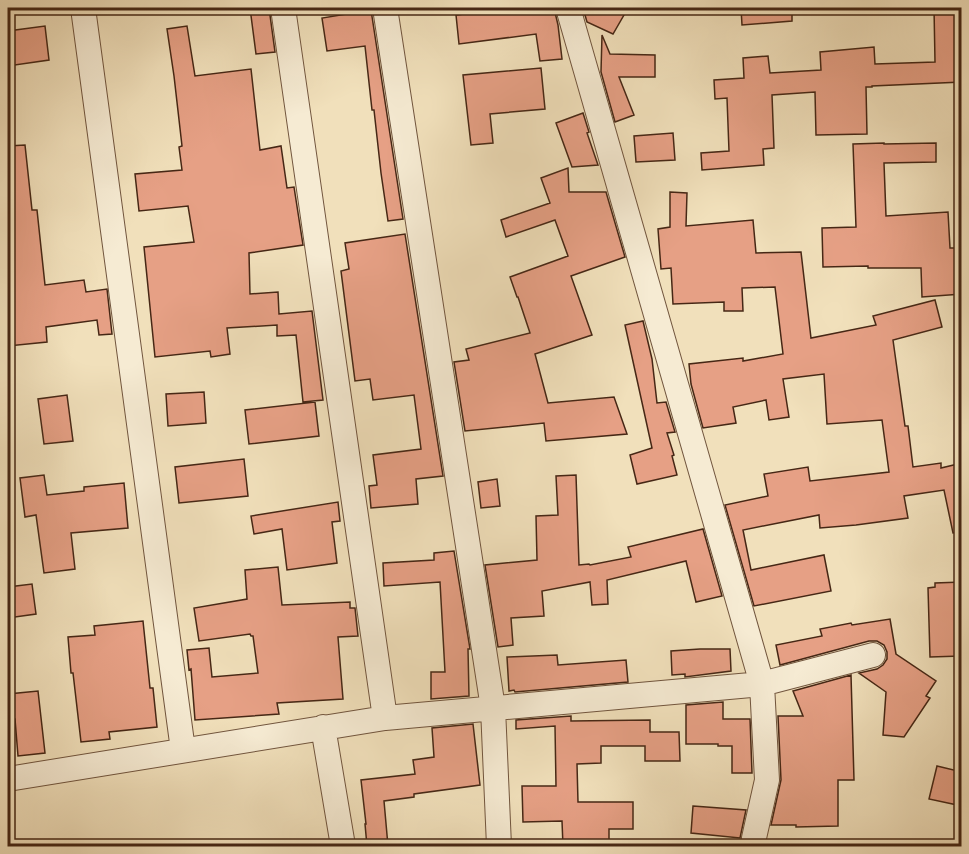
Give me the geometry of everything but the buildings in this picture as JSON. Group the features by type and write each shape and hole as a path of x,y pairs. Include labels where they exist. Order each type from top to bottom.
{"street":[{"path":"83,8 183,750"},
{"path":"283,8 385,718"},
{"path":"385,8 493,708 499,846"},
{"path":"568,8 762,684 767,780 753,846"},
{"path":"8,778 385,718 762,684 873,655"},
{"path":"323,728 343,846"}]}
